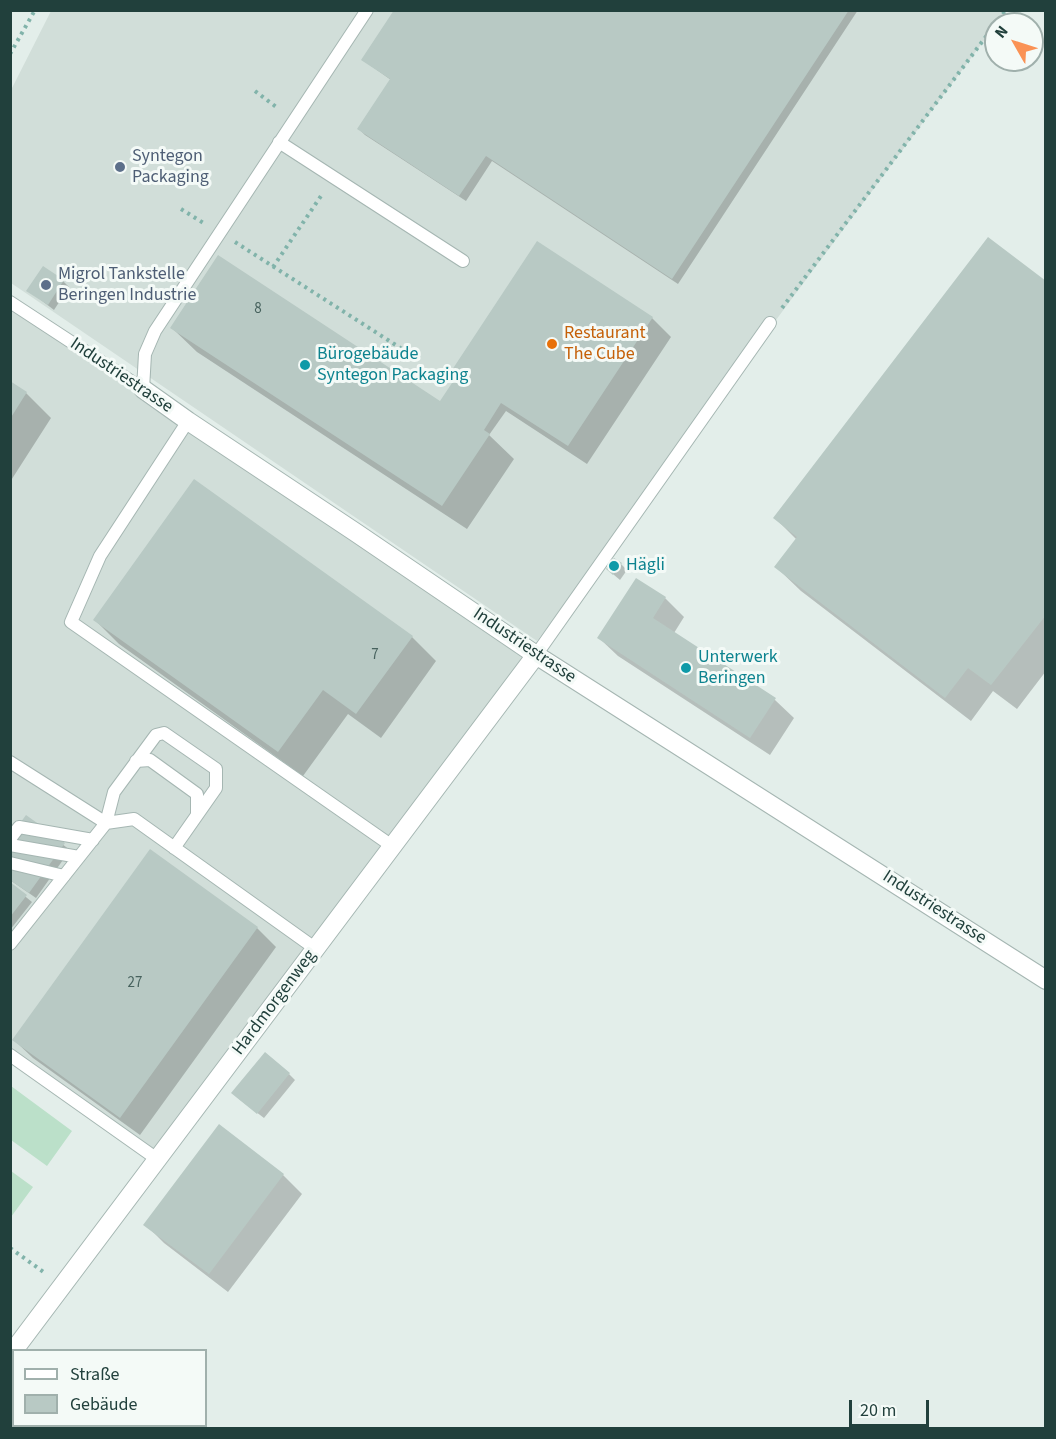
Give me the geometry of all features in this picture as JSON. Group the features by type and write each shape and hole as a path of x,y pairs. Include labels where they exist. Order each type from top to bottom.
{"street":[{"name":"Industriestrasse","path":"143,389 536,655 1046,980"},
{"name":"Hardmorgenweg","path":"15,1349 536,655"}],"lane":[{"path":"143,389 145,354 155,331 367,10"},
{"path":"279,142 463,261"},
{"name":"Industriestrasse","path":"10,302 143,389"},
{"path":"536,655 770,323"},
{"path":"188,421 100,556 71,622 392,846"},
{"path":"10,944 106,823 114,792 156,735 164,733 216,769 216,789 174,848"},
{"path":"136,761 150,760 197,794 197,815"},
{"path":"10,762 106,823 134,819 316,948"},
{"path":"10,839 19,827 93,840"},
{"path":"10,845 79,857"},
{"path":"10,864 64,876"},
{"path":"10,1055 157,1159"}],"path":[{"path":"10,54 35,10"},
{"path":"770,323 1006,10"},
{"path":"255,91 294,120"},
{"path":"273,267 333,178"},
{"path":"181,209 416,358"},
{"path":"10,1248 62,1286"}],"shaded area":[{"name":"Syntegon Packaging","path":"51,11 1006,11 984,12 984,41 537,641 11,283 10,92"},
{"path":"10,304 536,655 157,1159 11,1055"}],"green space":[{"path":"11,1086 72,1131 47,1166 11,1140"},
{"path":"11,1171 33,1187 11,1217"}],"building":[{"path":"394,10 849,10 672,279 486,156 459,196 357,129 390,79 361,60"},
{"path":"988,237 1046,281 1046,615 991,685 968,668 945,698 774,567 797,537 773,518"},
{"path":"537,241 653,317 568,446 501,403 484,430 490,434 442,506 170,328 218,255 440,401 458,374 452,370"},
{"path":"43,266 64,280 48,305 26,291"},
{"path":"10,381 27,392 10,419"},
{"path":"194,479 413,636 356,714 323,690 278,752 93,620"},
{"name":"Hägli","path":"614,558 622,563 613,575 606,569"},
{"name":"Unterwerk Beringen","path":"636,578 666,597 653,618 776,698 750,738 597,638"},
{"path":"26,815 65,843 29,893 10,880 10,837"},
{"path":"150,849 258,927 120,1118 12,1040"},
{"path":"10,882 27,895 10,917"},
{"path":"265,1052 290,1073 257,1114 231,1093"},
{"path":"219,1124 284,1174 209,1274 143,1225"}],"place":[{"name":"Syntegon Packaging","path":"120,167"},
{"name":"Migrol Tankstelle Beringen Industrie","path":"46,285"},
{"name":"Restaurant The Cube","path":"552,344"},
{"name":"Bürogebäude Syntegon Packaging","path":"305,365"},
{"name":"Hägli","path":"614,566"},
{"name":"Unterwerk Beringen","path":"686,668"}]}
